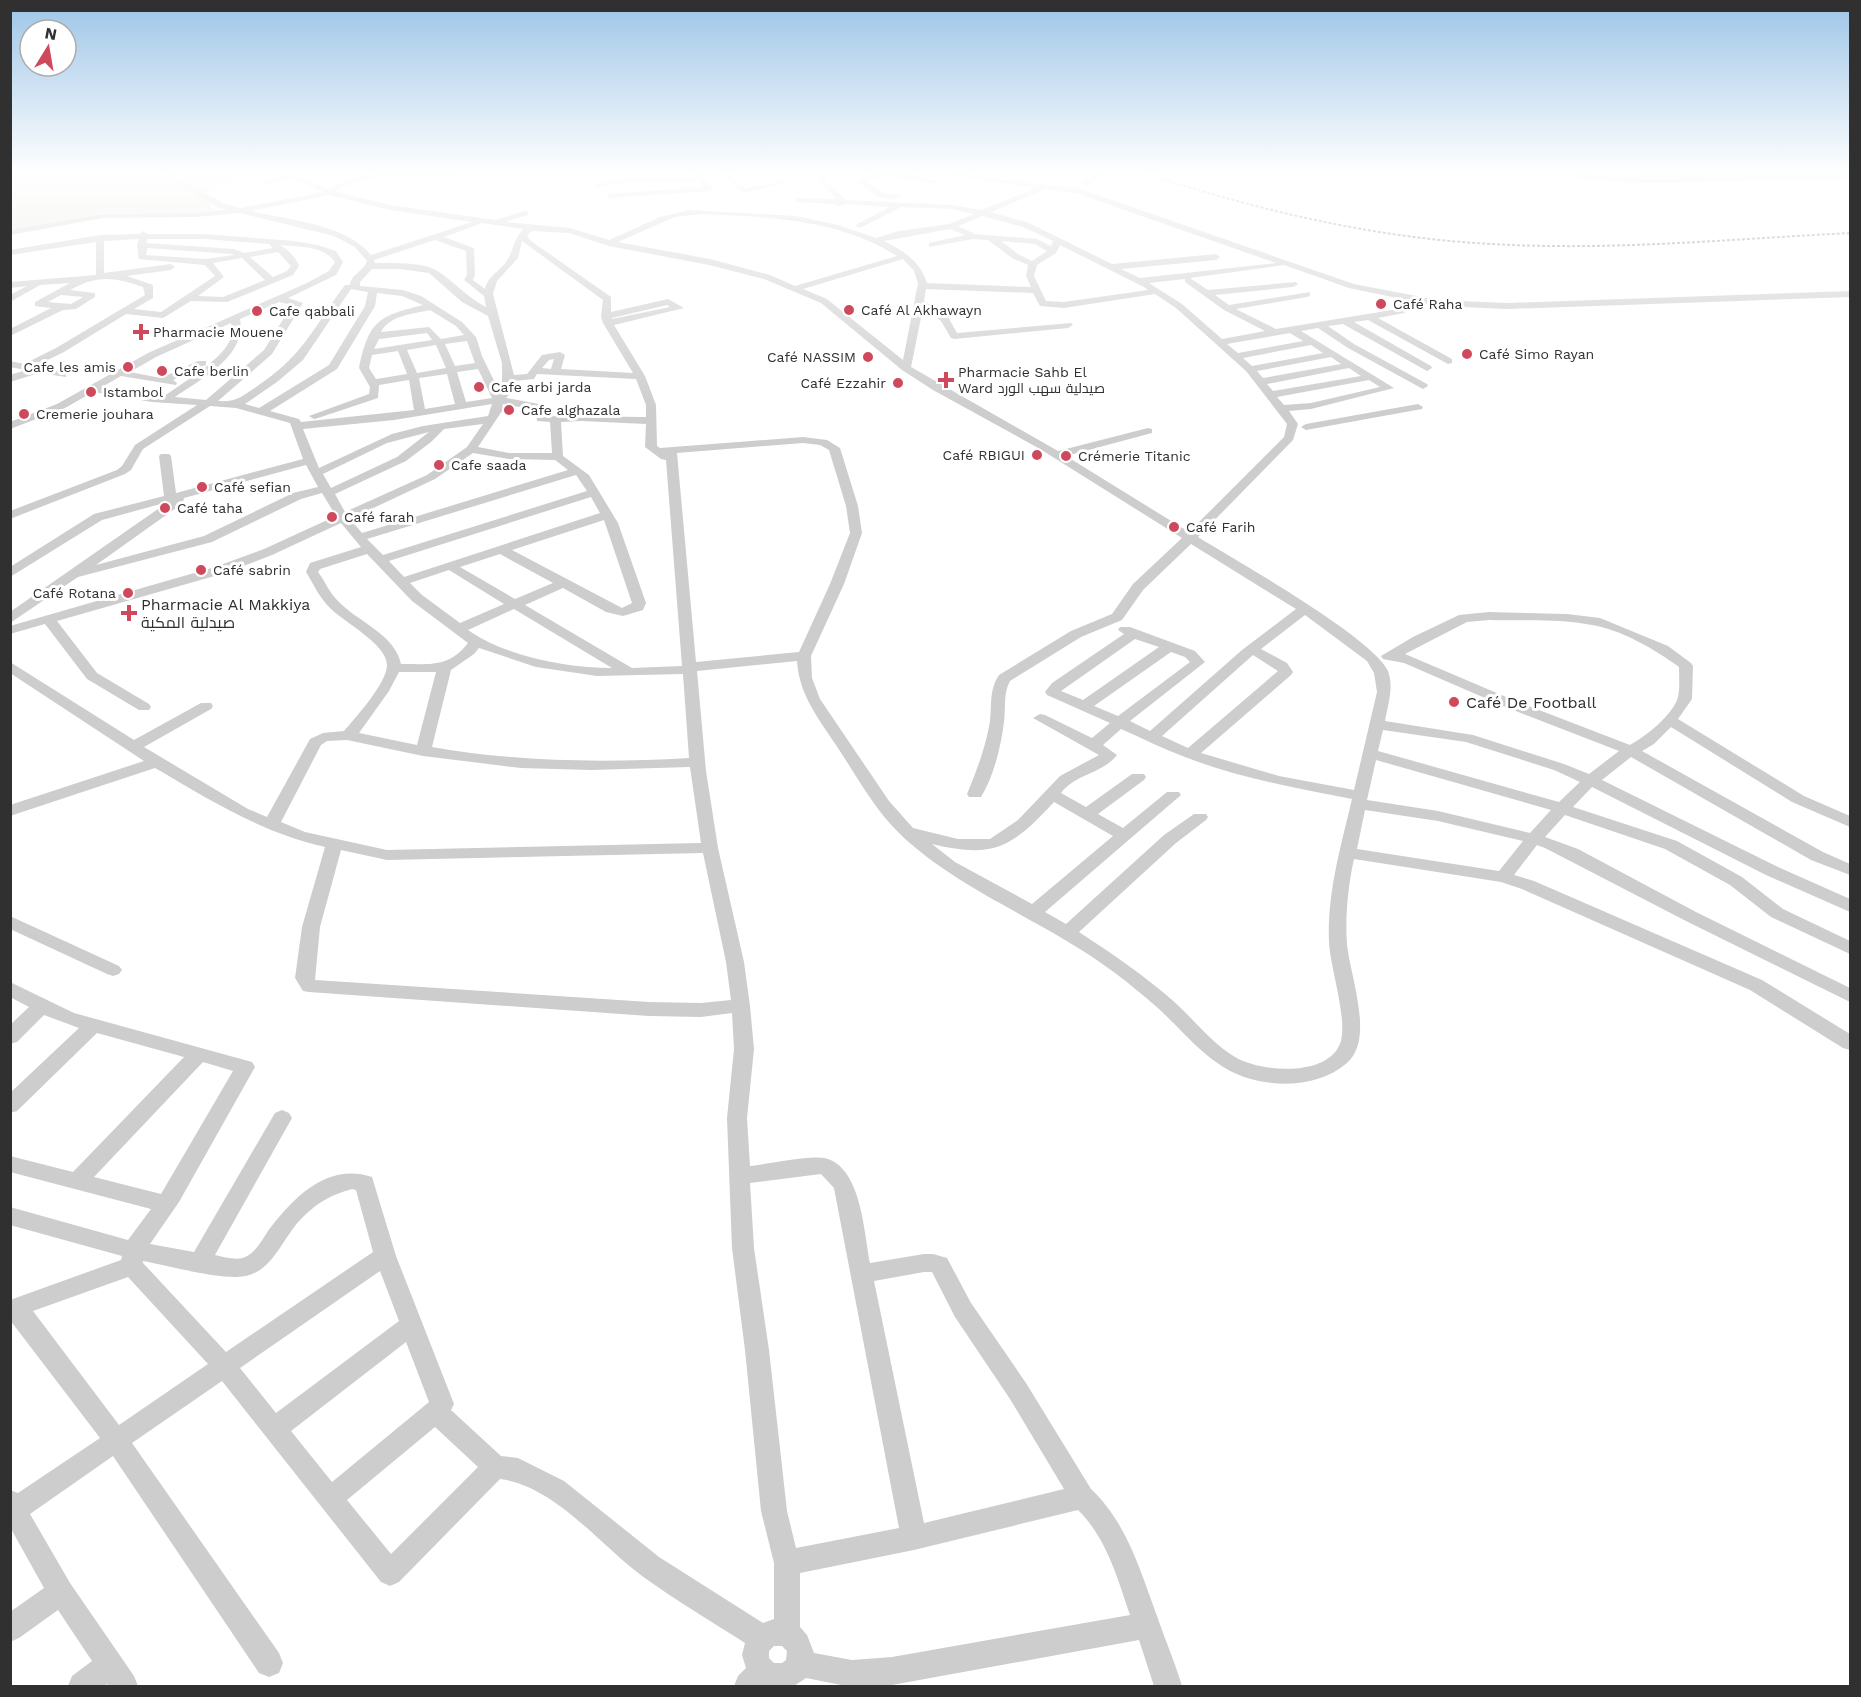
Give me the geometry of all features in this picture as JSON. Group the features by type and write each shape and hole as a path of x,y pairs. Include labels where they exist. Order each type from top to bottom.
{"street":[{"path":"100,254 100,277"},
{"path":"124,311 163,315 220,276 207,262 142,257 142,254"},
{"path":"238,254 244,256 271,280"},
{"path":"10,285 100,277 254,254"},
{"path":"190,297 224,300 290,273 295,266 287,254"},
{"path":"14,424 49,412 152,355 310,285 336,270 339,262 334,254"},
{"path":"364,254 370,262 432,271 465,300 493,315"},
{"path":"236,405 276,377 305,352 329,311 370,262 389,254"},
{"path":"469,254 471,275 468,280 489,295"},
{"path":"10,630 245,561 431,477 471,449 492,419 498,400 507,392 509,378 504,344 496,329 489,295 492,283 512,261 514,254"},
{"path":"544,254 606,296 609,301 607,319 640,376 651,405 651,447 667,454 809,440 830,444 834,448 852,506 856,533 837,584 804,656 805,678 813,699 884,804 906,830 949,866 1068,932 1121,968 1166,1005 1204,1043 1228,1062 1249,1071 1278,1076 1305,1076 1323,1069 1342,1057 1350,1044 1351,1021 1338,943 1341,882 1384,692 1384,681 1379,666 1372,658 1305,609 1056,455 906,368 836,309 797,288 767,277 666,254"},
{"path":"901,254 923,278 921,303 906,368"},
{"path":"1012,254 1033,264"},
{"path":"1045,254 1033,264 1030,276 1043,304 1056,306 1235,270 1290,265"},
{"path":"975,794 989,758 997,721 1000,683 1012,672 1042,653 1119,614 1138,587 1290,438 1293,424 1250,369 1179,306 1148,286 1076,254"},
{"path":"1109,267 1228,254"},
{"path":"1258,254 1352,286 1459,306 1488,307 1851,294"},
{"path":"797,288 905,256"},
{"path":"1216,257 1235,270"},
{"path":"1148,286 1290,265"},
{"path":"25,367 60,350 150,296 148,285 115,275"},
{"path":"59,291 92,295 73,307 38,304 59,291 83,279"},
{"path":"1188,280 1227,308 1276,333"},
{"path":"10,299 40,283"},
{"path":"1205,293 1293,284"},
{"path":"310,285 351,287 411,295 433,306 459,324 471,338 498,400"},
{"path":"923,286 1035,290"},
{"path":"262,411 333,367 351,333 370,306 373,291"},
{"path":"1227,308 1307,294"},
{"path":"401,313 402,298 411,295"},
{"path":"1220,342 1401,311 1407,305 1407,298"},
{"path":"10,515 123,471 141,446 210,402 271,348 298,303 278,300"},
{"path":"668,302 679,308 607,319 668,302"},
{"path":"921,303 945,319 954,336 1068,326"},
{"path":"297,424 371,398 375,393 364,368 367,353 381,323 401,313 433,306"},
{"path":"10,333 61,307"},
{"path":"165,400 233,345 238,330 235,317"},
{"path":"1370,317 1448,361"},
{"path":"1347,322 1427,368"},
{"path":"1321,326 1351,346 1423,386"},
{"path":"376,336 429,330 440,342 452,370 461,405"},
{"path":"1294,331 1419,407 1306,427"},
{"path":"367,353 471,338"},
{"path":"1236,356 1313,342"},
{"path":"402,349 413,376 420,412"},
{"path":"162,381 228,350"},
{"path":"1250,369 1332,354"},
{"path":"509,378 530,377 546,357 560,355 555,372"},
{"path":"10,363 62,375"},
{"path":"372,383 481,365"},
{"path":"1266,389 1356,368"},
{"path":"10,379 39,370"},
{"path":"534,371 640,376"},
{"path":"120,373 184,386"},
{"path":"1266,389 1371,377"},
{"path":"93,389 165,400 236,405 262,411 297,424 420,412 498,400 538,407 543,410 542,419 652,421"},
{"path":"1281,409 1311,406 1370,394 1399,394"},
{"path":"1370,394 1396,411"},
{"path":"316,473 352,459 382,441 492,419"},
{"path":"556,419 558,457"},
{"path":"297,424 309,461 342,517 364,544 400,582 430,609 476,642 536,663 571,670 633,674 676,672 697,666 804,656"},
{"path":"71,575 169,551 217,536 297,496 326,491 398,462 414,453 439,428"},
{"path":"1056,455 1148,431"},
{"path":"471,449 509,456 558,457 585,477 592,493 607,515 639,603 638,607 623,612 611,609 503,550"},
{"path":"436,1412 495,1467 518,1470 555,1488 650,1566 775,1636 799,1646 798,1663 793,1671 777,1679 768,1677 754,1679 755,1656 775,1636 787,1563 774,1511 757,1350 742,1248 737,1118 744,1049 741,1006 735,962 710,848 697,762 687,669 681,553 667,454"},
{"path":"165,456 170,498"},
{"path":"10,573 93,520 309,461"},
{"path":"348,736 379,696 395,668 394,660 377,639 333,603 312,572 315,566 364,544 578,471"},
{"path":"10,619 190,492"},
{"path":"380,560 592,493"},
{"path":"400,582 607,515"},
{"path":"119,541 169,551"},
{"path":"452,567 633,674"},
{"path":"458,629 565,582"},
{"path":"1153,736 1252,649 1305,609"},
{"path":"1372,658 1394,655 1418,640 1464,618 1559,617 1594,621 1663,649 1686,666 1684,699 1670,720 1656,736 1625,754 1591,780 1561,808 1503,877"},
{"path":"49,620 92,676 144,707"},
{"path":"1093,745 1138,707 1198,662 1194,657 1170,646 1106,622"},
{"path":"1133,634 1053,689 1055,694 1190,754 1222,765 1360,800 1534,839 1572,853 1690,916 1851,996"},
{"path":"395,668 444,668 470,651 476,642"},
{"path":"1084,706 1170,646"},
{"path":"1190,754 1286,672 1282,666 1252,649"},
{"path":"1394,655 1632,752 1817,856 1851,870"},
{"path":"10,666 156,762 242,812 300,836 334,845 387,855 710,848"},
{"path":"423,751 444,668"},
{"path":"134,747 206,706"},
{"path":"906,830 956,844 990,844 1004,840 1052,794 1062,780 1108,758 1109,753 1040,718"},
{"path":"1670,720 1798,799 1851,822"},
{"path":"1376,724 1468,738 1502,747 1591,780 1772,871 1851,906"},
{"path":"271,825 315,742 325,735 348,736 423,751 527,765 599,766 697,762"},
{"path":"1370,753 1561,808 1671,845 1736,881 1787,919 1851,948"},
{"path":"10,811 156,762"},
{"path":"1087,814 1138,777"},
{"path":"1052,794 1124,835"},
{"path":"1034,912 1173,795"},
{"path":"1068,932 1170,839 1200,817"},
{"path":"334,845 311,927 304,978 309,986 649,1009 701,1010 741,1006"},
{"path":"1348,853 1503,877 1528,885 1756,985 1851,1043"},
{"path":"10,922 113,970"},
{"path":"10,1037 22,999 93,1026 244,1065 245,1069 133,1258 14,1310 116,1440 269,1663"},
{"path":"10,1106 93,1026"},
{"path":"76,1182 200,1053"},
{"path":"200,1262 282,1118"},
{"path":"10,1164 166,1204"},
{"path":"738,1176 822,1166 832,1170 844,1186 914,1538"},
{"path":"10,1216 133,1258 200,1262 235,1268 256,1263 295,1211 322,1189 351,1181 365,1183 385,1256 442,1404 436,1412 330,1499"},
{"path":"82,1686 117,1676 61,1592 12,1508 116,1440 385,1256"},
{"path":"133,1258 223,1365 390,1573 495,1467"},
{"path":"863,1273 924,1263 939,1265 963,1310 1018,1391 1082,1497 1094,1507 1114,1536 1168,1686"},
{"path":"274,1429 411,1325"},
{"path":"787,1563 914,1538 1082,1497"},
{"path":"10,1629 61,1592"},
{"path":"798,1663 852,1674 892,1671 1147,1625"}],"place":[{"name":"Café Raha","path":"1381,304"},
{"name":"Café Al Akhawayn","path":"849,310"},
{"name":"Cafe qabbali","path":"257,311"},
{"name":"Pharmacie Mouene","path":"141,332"},
{"name":"Café Simo Rayan","path":"1467,354"},
{"name":"Café NASSIM","path":"868,357"},
{"name":"Cafe les amis","path":"128,367"},
{"name":"Cafe berlin","path":"162,371"},
{"name":"Pharmacie Sahb El Ward صيدلية سهب الورد","path":"946,380"},
{"name":"Café Ezzahir","path":"898,383"},
{"name":"Cafe arbi jarda","path":"479,387"},
{"name":"Istambol","path":"91,392"},
{"name":"Cafe alghazala","path":"509,410"},
{"name":"Cremerie jouhara","path":"24,414"},
{"name":"Café RBIGUI","path":"1037,455"},
{"name":"Crémerie Titanic","path":"1066,456"},
{"name":"Cafe saada","path":"439,465"},
{"name":"Café sefian","path":"202,487"},
{"name":"Café taha","path":"165,508"},
{"name":"Café farah","path":"332,517"},
{"name":"Café Farih","path":"1174,527"},
{"name":"Café sabrin","path":"201,570"},
{"name":"Café Rotana","path":"128,593"},
{"name":"Pharmacie Al Makkiya صيدلية المكية","path":"129,613"},
{"name":"Café De Football","path":"1454,702"}]}
